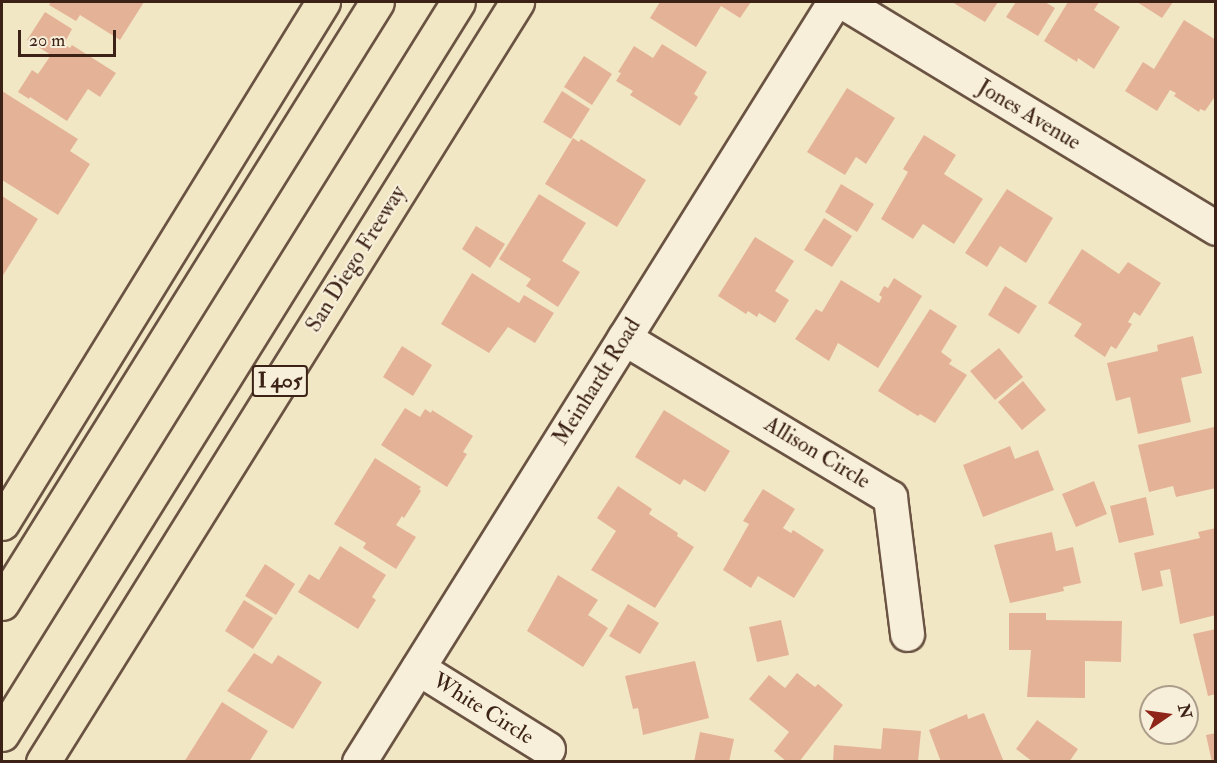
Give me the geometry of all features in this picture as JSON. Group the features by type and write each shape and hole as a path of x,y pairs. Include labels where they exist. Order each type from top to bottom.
{"highway":[{"path":"2,523 323,2"},
{"path":"2,603 377,2"},
{"path":"2,734 458,2"},
{"name":"San Diego Freeway","path":"43,762 517,2"}],"street":[{"name":"Meinhardt Road","path":"360,762 834,2"},
{"name":"Jones Avenue","path":"843,2 1215,228"},
{"name":"Allison Circle","path":"624,338 890,497 907,634"},
{"name":"White Circle","path":"418,668 548,749"}],"building":[{"path":"51,2 144,2 120,40 80,15 76,21 49,5"},
{"path":"660,2 751,2 740,18 721,6 696,47 650,18"},
{"path":"952,2 998,2 985,22"},
{"path":"1016,2 1045,2 1055,8 1038,36 1006,17"},
{"path":"1068,2 1099,2 1094,10 1120,27 1094,69 1078,58 1077,62 1044,41"},
{"path":"1137,2 1173,2 1162,18"},
{"path":"45,12 72,29 64,44 70,48 72,45 116,73 100,97 88,89 67,121 30,97 29,99 18,92 32,70 38,74 51,55 27,40"},
{"path":"1184,20 1216,40 1216,95 1205,111 1200,109 1199,112 1174,96 1176,93 1170,90 1157,111 1125,91 1143,62 1154,69"},
{"path":"662,44 707,72 694,94 698,97 680,126 630,95 633,91 616,81 621,73 618,72 634,46 653,58"},
{"path":"584,56 612,74 592,105 564,87"},
{"path":"847,88 895,118 866,164 856,157 845,175 807,152"},
{"path":"2,91 78,139 70,151 90,164 58,215 2,180"},
{"path":"562,91 590,109 571,139 543,122"},
{"path":"924,135 956,155 944,174 983,199 954,244 923,224 913,239 881,219 908,172 903,169"},
{"path":"573,138 579,142 581,139 646,180 617,227 545,184"},
{"path":"841,184 874,204 857,232 825,212"},
{"path":"1007,189 1053,218 1026,263 1000,246 987,267 965,253"},
{"path":"539,194 586,223 562,261 580,272 558,307 526,286 531,279 499,259"},
{"path":"2,196 38,219 2,277"},
{"path":"824,218 852,236 832,267 804,250"},
{"path":"476,226 505,244 490,268 462,249"},
{"path":"755,237 794,261 775,291 789,300 775,323 759,313 757,317 748,311 746,314 718,296"},
{"path":"1082,249 1119,274 1128,262 1161,283 1140,316 1134,312 1128,322 1132,324 1116,349 1111,346 1105,357 1074,336 1082,324 1048,303"},
{"path":"472,273 519,303 524,295 554,313 535,343 508,327 489,353 441,324"},
{"path":"894,278 922,296 878,368 838,343 829,361 795,339 816,309 822,312 841,280 879,303 882,297 879,295 884,286 888,288"},
{"path":"1005,286 1037,306 1019,334 988,315"},
{"path":"930,309 957,326 941,352 952,360 949,364 967,375 935,423 920,414 918,416 878,391"},
{"path":"1193,336 1202,373 1181,378 1191,422 1138,434 1130,397 1116,401 1107,363 1158,351 1157,345"},
{"path":"402,346 432,365 413,396 383,377"},
{"path":"999,348 1023,377 995,400 970,371"},
{"path":"1023,381 1046,410 1022,430 998,402"},
{"path":"405,408 420,417 425,409 431,413 432,410 473,436 463,452 467,454 447,487 381,445"},
{"path":"664,410 730,451 705,492 684,479 680,485 635,457"},
{"path":"1214,427 1216,488 1176,497 1173,486 1149,492 1138,445"},
{"path":"1010,446 1015,459 1038,450 1054,490 983,517 963,465"},
{"path":"375,458 421,487 419,489 421,491 404,518 402,516 396,525 416,537 396,569 363,548 366,543 334,524"},
{"path":"1094,481 1107,514 1076,527 1062,494"},
{"path":"618,486 652,509 649,514 678,533 677,536 694,547 655,608 591,570 616,531 597,518"},
{"path":"763,489 795,509 783,528 791,533 793,530 824,550 794,598 758,576 751,588 723,570 749,524 743,521"},
{"path":"1146,497 1154,535 1119,543 1110,506"},
{"path":"1216,528 1216,615 1180,624 1170,569 1160,571 1163,586 1142,591 1134,553 1200,538 1198,532"},
{"path":"1052,532 1056,551 1073,547 1081,583 1063,587 1064,591 1010,603 994,545"},
{"path":"340,546 386,575 372,597 376,600 358,629 298,592 309,574 319,580"},
{"path":"265,564 295,584 276,615 245,596"},
{"path":"558,575 598,600 588,615 608,628 583,667 527,631"},
{"path":"244,600 273,618 253,649 225,631"},
{"path":"628,604 659,623 640,654 609,636"},
{"path":"1009,613 1046,613 1046,620 1122,621 1121,662 1085,661 1085,698 1027,697 1031,650 1009,650"},
{"path":"781,620 789,655 757,662 749,627"},
{"path":"1216,629 1216,694 1208,696 1193,634"},
{"path":"254,653 272,664 278,655 322,682 293,729 227,691"},
{"path":"695,661 709,718 643,735 638,708 633,709 625,676"},
{"path":"797,673 815,687 818,684 843,705 799,762 787,762 774,751 789,732 749,699 769,675 785,688"},
{"path":"222,702 268,731 249,762 184,762"},
{"path":"984,713 1004,762 941,762 929,730 967,714 968,719"},
{"path":"1037,720 1078,749 1069,762 1033,762 1016,749"},
{"path":"883,728 921,731 918,762 833,762 834,745 881,749"},
{"path":"700,732 734,739 729,762 694,762"},
{"path":"1216,733 1216,762 1212,762 1206,735"}]}
